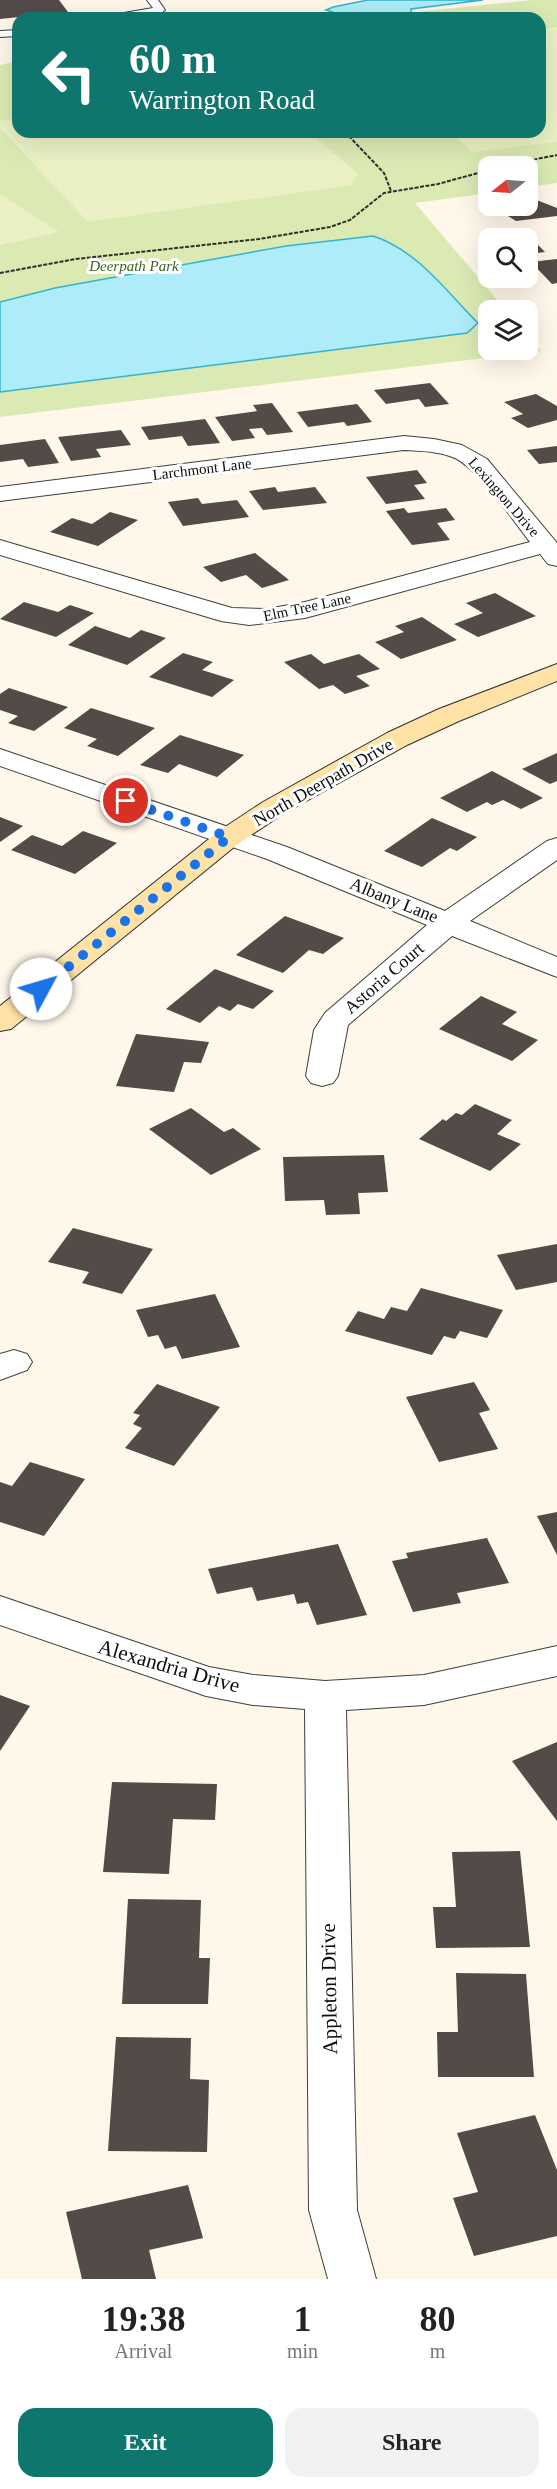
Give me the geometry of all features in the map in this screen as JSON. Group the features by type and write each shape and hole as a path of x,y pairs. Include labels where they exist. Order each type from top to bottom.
{"street":[{"name":"Lexington Drive","path":"404,443 450,441 470,455 551,552"},
{"name":"Larchmont Lane","path":"0,494 404,443"},
{"name":"Elm Tree Lane","path":"0,547 230,616 256,618 315,607 551,552"},
{"name":"North Deerpath Drive","path":"0,1023 229,837 273,808 397,739 449,715 557,672"},
{"name":"Albany Lane","path":"0,757 277,853 557,968"},
{"name":"Astoria Court","path":"322,1077 330,1030 336,1020 421,945 480,899 557,847"},
{"name":"Alexandria Drive","path":"0,1610 206,1681 253,1690 325,1696 424,1690 557,1661"},
{"name":"Appleton Drive","path":"325,1696 333,2210 352,2279"}],"lane":[{"path":"148,12 160,10 152,0"}],"path":[{"path":"351,138 384,173 391,191"},
{"path":"538,159 557,155"},
{"path":"0,273 76,259 259,239 322,229 350,220 376,202 379,195 438,184 478,173"}],"green space":[{"name":"Deerpath Park","path":"531,0 557,0 557,183 538,186 538,156 478,156 478,194 415,203 478,277 478,288 487,288 497,300 478,300 478,359 0,417 0,65 12,62 12,138 546,138 546,12 415,12"},
{"path":"557,27 557,142 473,152 457,138 546,138 546,28"},
{"path":"12,119 12,138 316,138 358,174 351,185 88,222 0,128 0,121"},
{"path":"0,194 59,232 0,245"}],"water":[{"path":"368,0 483,0 411,9 411,12 332,12 326,10"},
{"path":"373,236 389,242 417,261 478,323 467,333 0,392 0,302 55,288 286,246"}],"building":[{"path":"0,0 59,0 68,12 12,12 12,18 0,19"},
{"path":"538,201 557,208 557,216 516,221 508,216 538,216"},
{"path":"538,245 545,252 538,253"},
{"path":"557,259 557,283 552,284 538,269 538,261"},
{"path":"430,383 449,404 425,407 419,399 386,404 374,390"},
{"path":"536,394 557,406 557,420 528,428 511,418 523,414 504,402"},
{"path":"272,403 293,432 267,435 262,428 249,429 255,438 232,441 215,417 257,411 253,405"},
{"path":"357,404 372,422 347,426 344,422 308,427 297,412"},
{"path":"205,419 220,443 188,446 182,436 149,440 141,427"},
{"path":"121,430 131,445 96,449 101,457 71,461 58,437"},
{"path":"45,439 59,463 28,467 23,459 0,462 0,445"},
{"path":"557,446 557,462 539,464 527,450"},
{"path":"417,470 427,483 414,485 425,499 386,504 366,477"},
{"path":"275,487 278,492 315,487 327,503 263,510 249,491"},
{"path":"198,498 202,504 237,500 249,517 183,526 168,502"},
{"path":"404,508 408,513 446,508 455,520 437,523 450,540 412,545 386,511"},
{"path":"110,512 138,520 98,546 50,532 72,518 92,524"},
{"path":"255,553 289,580 262,588 246,575 221,582 203,567"},
{"path":"495,593 536,616 478,637 454,624 483,613 466,603"},
{"path":"24,602 58,612 70,605 94,613 56,637 0,619"},
{"path":"422,617 457,640 401,659 375,642 404,632 395,626"},
{"path":"95,626 130,638 141,630 166,638 127,665 68,645"},
{"path":"183,653 213,662 202,670 234,680 212,697 149,677"},
{"path":"311,654 324,664 359,654 380,669 356,676 370,686 345,694 333,685 319,689 284,662"},
{"path":"9,688 68,707 34,731 8,723 18,716 0,710 0,694"},
{"path":"91,708 155,728 118,756 87,746 97,739 64,728"},
{"path":"180,735 244,755 217,777 179,764 168,773 140,765"},
{"path":"557,753 557,781 550,784 522,769"},
{"path":"492,771 543,798 521,809 503,800 492,805 487,802 467,812 440,798"},
{"path":"0,817 23,826 0,842"},
{"path":"432,818 477,837 457,851 450,848 422,867 384,851"},
{"path":"83,831 117,843 75,874 11,850 32,835 62,846"},
{"path":"285,916 344,938 323,954 309,950 283,973 236,955"},
{"path":"215,969 274,991 253,1009 238,1004 230,1011 219,1006 200,1023 166,1009"},
{"path":"481,996 517,1012 502,1024 538,1040 512,1061 439,1029"},
{"path":"136,1034 209,1042 201,1063 184,1062 174,1092 116,1086"},
{"path":"475,1104 512,1120 497,1134 521,1144 490,1171 419,1139 443,1119 446,1121 456,1113 462,1115"},
{"path":"191,1108 224,1132 233,1128 261,1149 211,1175 149,1129"},
{"path":"384,1155 388,1192 358,1193 360,1214 326,1215 324,1200 285,1201 283,1157"},
{"path":"73,1228 153,1249 122,1294 82,1283 89,1272 48,1262"},
{"path":"557,1244 557,1282 516,1290 497,1255"},
{"path":"421,1288 503,1310 487,1338 460,1331 455,1339 444,1336 432,1355 345,1331 358,1311 384,1319 391,1307 407,1311"},
{"path":"215,1294 240,1347 182,1359 176,1346 165,1349 158,1335 148,1337 136,1310"},
{"path":"474,1382 490,1410 479,1413 498,1449 439,1462 406,1397"},
{"path":"157,1384 220,1407 174,1466 125,1448 142,1428 133,1424 140,1415 133,1413"},
{"path":"30,1462 85,1479 44,1536 0,1522 0,1482 12,1486"},
{"path":"557,1512 557,1555 537,1516"},
{"path":"487,1538 509,1583 457,1593 461,1603 413,1612 392,1561 408,1558 406,1553"},
{"path":"338,1544 367,1615 317,1625 308,1602 297,1604 294,1594 257,1601 252,1587 217,1594 208,1569"},
{"path":"0,1695 30,1706 0,1751"},
{"path":"557,1742 557,1821 512,1761"},
{"path":"112,1782 217,1784 215,1820 173,1819 169,1874 103,1872"},
{"path":"520,1851 530,1947 436,1948 433,1907 456,1907 452,1852"},
{"path":"128,1899 201,1900 199,1958 210,1958 208,2004 122,2004"},
{"path":"456,1973 526,1974 534,2077 438,2077 437,2032 458,2032"},
{"path":"116,2037 191,2038 190,2079 209,2080 207,2152 108,2151"},
{"path":"535,2115 557,2170 557,2236 474,2256 453,2198 478,2192 457,2133"},
{"path":"188,2185 203,2238 149,2250 156,2279 82,2279 66,2212"}],"route":[{"path":"41,989 229,837 126,801"}]}
